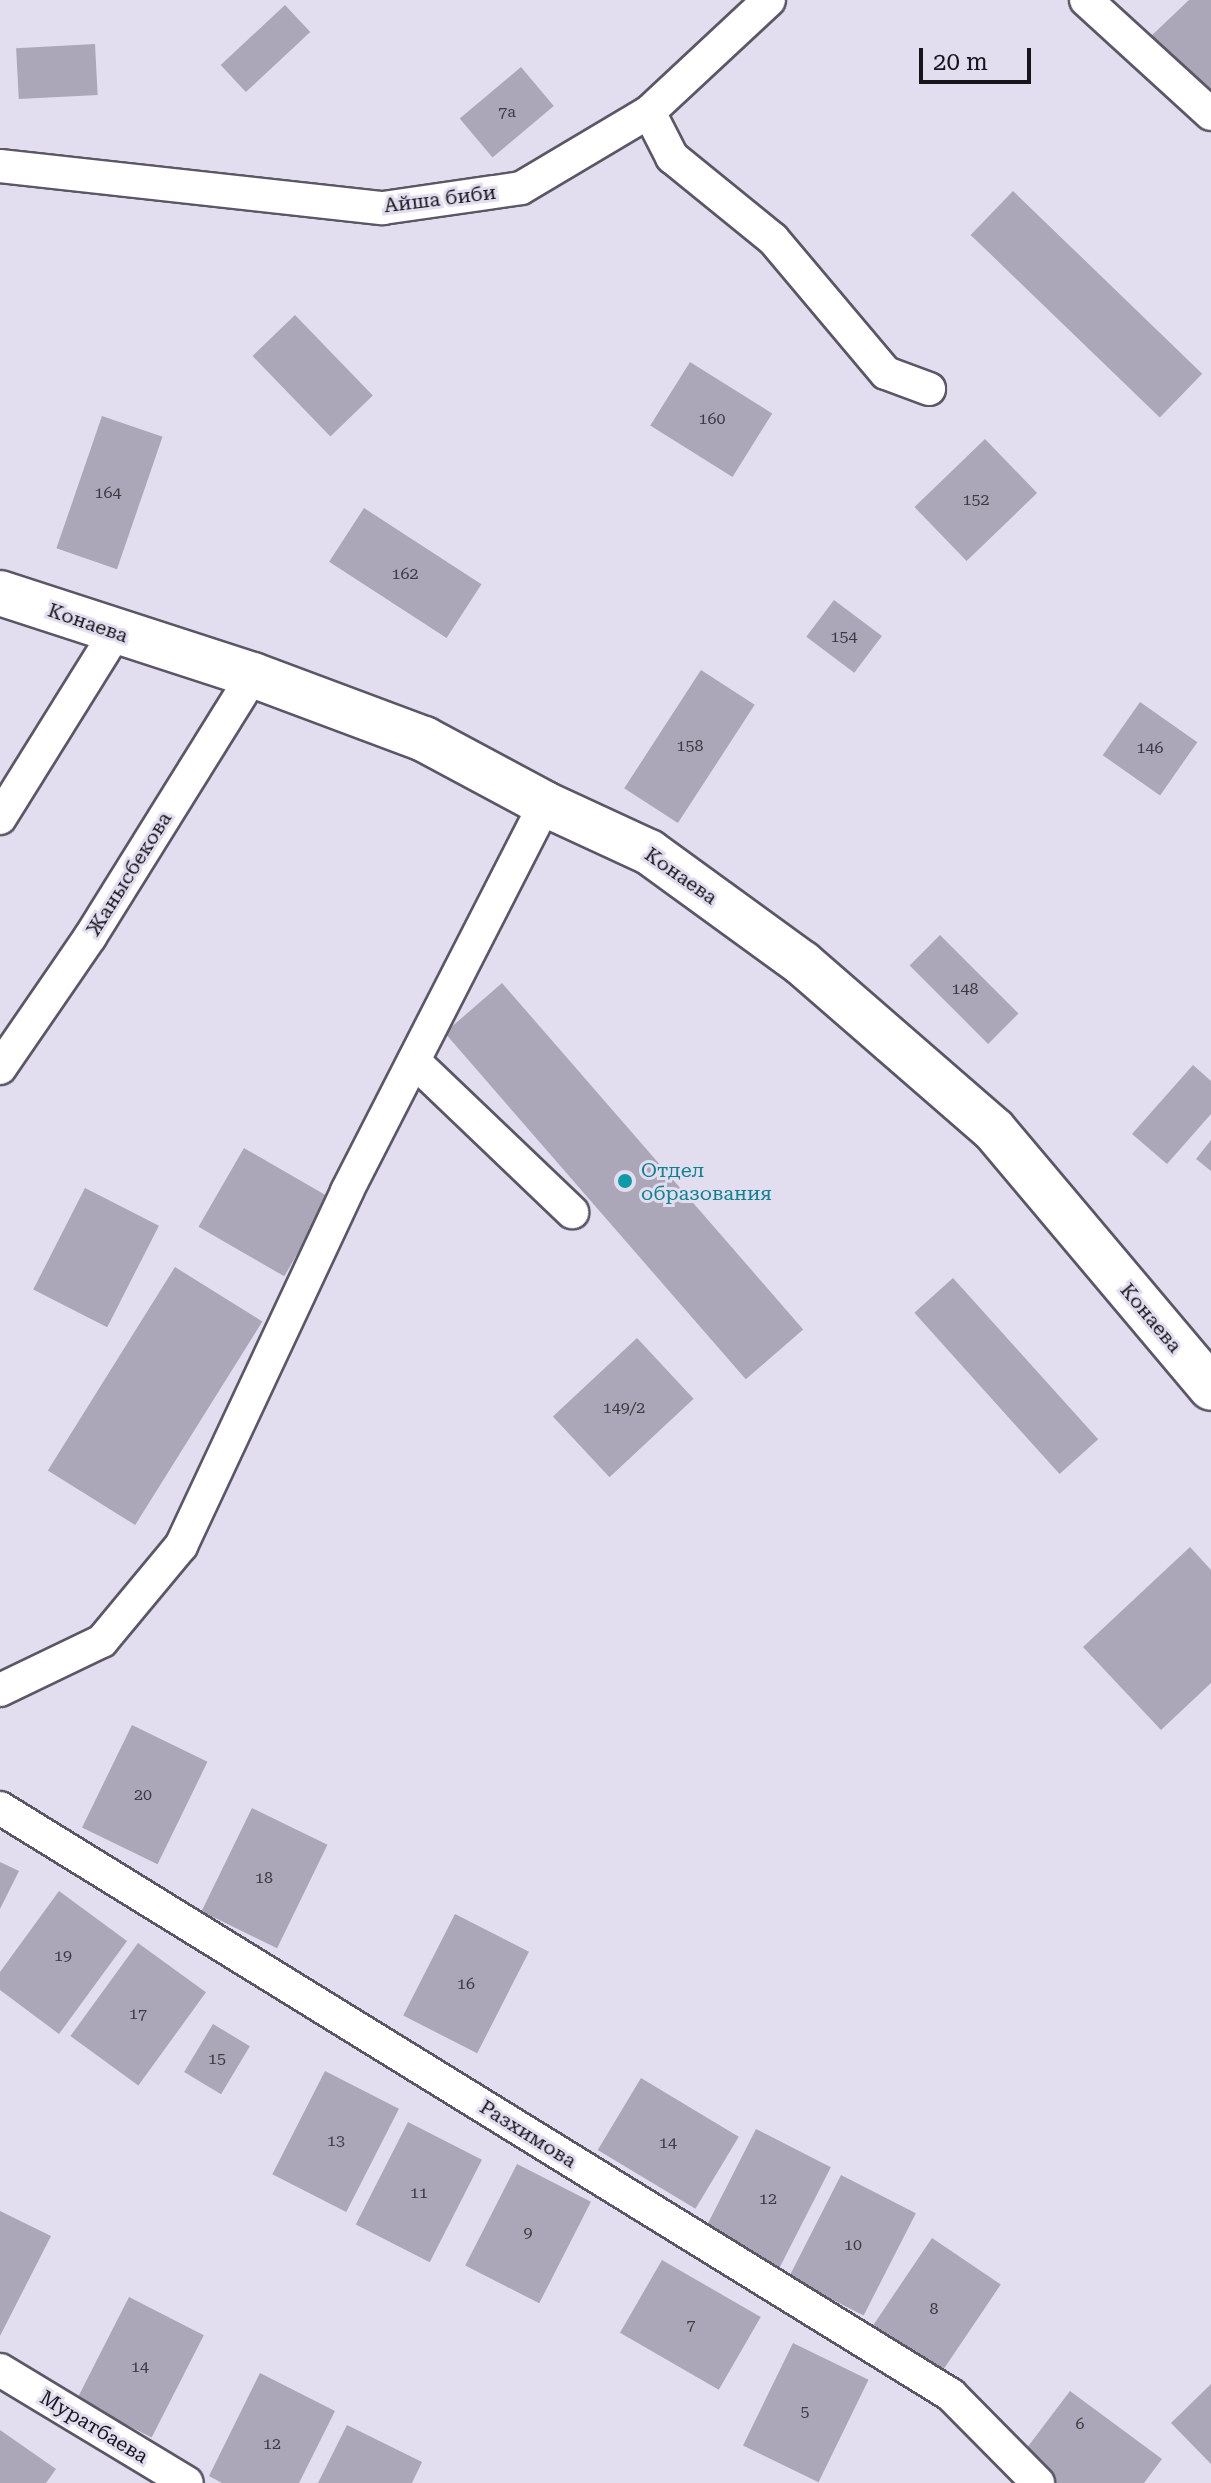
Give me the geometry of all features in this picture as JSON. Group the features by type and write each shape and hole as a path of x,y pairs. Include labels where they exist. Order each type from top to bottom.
{"main road":[{"name":"Конаева","path":"0,593 115,633 253,675 424,739 545,804 662,861 802,963 994,1130 1211,1388"}],"street":[{"name":"Айша биби","path":"0,166 383,208 521,188 649,112 769,0"},
{"path":"1086,0 1211,114"},
{"path":"649,112 672,157 773,239 886,373 929,389"},
{"path":"0,818 115,633"},
{"name":"Жанысбекова","path":"0,1068 90,937 253,675"},
{"path":"0,1690 102,1641 181,1546 414,1061 545,804"},
{"path":"414,1061 572,1212"},
{"name":"Разхимова","path":"0,1808 951,2395 1038,2483"},
{"name":"Муратбаева","path":"0,2370 187,2483"}],"building":[{"path":"1189,0 1211,0 1211,104 1149,38"},
{"path":"285,5 310,32 246,92 221,65"},
{"path":"95,44 98,95 19,99 16,48"},
{"path":"521,67 554,106 492,157 460,118"},
{"path":"1013,191 1202,374 1160,418 971,235"},
{"path":"295,315 373,396 330,437 253,356"},
{"path":"690,362 772,413 733,477 650,426"},
{"path":"102,416 163,437 117,569 56,548"},
{"path":"985,439 1037,493 967,561 915,507"},
{"path":"364,508 481,584 447,638 329,562"},
{"path":"834,600 882,636 854,673 806,637"},
{"path":"701,670 755,705 678,823 624,788"},
{"path":"1140,702 1197,742 1160,795 1103,755"},
{"path":"940,935 1018,1013 988,1044 910,965"},
{"name":"Отдел образования","path":"502,983 803,1329 746,1379 445,1033"},
{"path":"1193,1065 1211,1081 1211,1114 1167,1164 1132,1134"},
{"path":"1211,1140 1211,1171 1196,1159"},
{"path":"244,1148 330,1198 284,1276 198,1227"},
{"path":"85,1188 159,1226 107,1327 33,1290"},
{"path":"175,1267 262,1322 135,1525 48,1471"},
{"path":"953,1278 1098,1439 1060,1474 914,1313"},
{"path":"637,1338 694,1399 610,1477 553,1416"},
{"path":"1190,1547 1211,1570 1211,1683 1161,1730 1083,1647"},
{"path":"132,1725 207,1762 158,1864 82,1827"},
{"path":"252,1808 327,1845 277,1948 202,1911"},
{"path":"0,1862 19,1871 0,1909"},
{"path":"59,1891 127,1941 59,2034 0,1990 0,1972"},
{"path":"455,1914 529,1952 477,2053 403,2016"},
{"path":"138,1943 206,1992 138,2085 70,2036"},
{"path":"213,2024 250,2046 221,2094 184,2072"},
{"path":"325,2071 399,2109 346,2212 272,2174"},
{"path":"641,2078 739,2137 695,2209 598,2150"},
{"path":"408,2122 482,2160 430,2262 356,2224"},
{"path":"756,2129 831,2167 779,2270 704,2231"},
{"path":"517,2164 591,2202 539,2303 465,2266"},
{"path":"841,2175 916,2213 864,2316 789,2277"},
{"path":"0,2211 51,2236 0,2336"},
{"path":"932,2238 1001,2284 936,2381 867,2334"},
{"path":"662,2260 761,2317 719,2390 620,2333"},
{"path":"129,2297 204,2335 152,2438 77,2399"},
{"path":"793,2343 868,2380 819,2482 743,2445"},
{"path":"260,2373 335,2411 299,2483 222,2483 209,2476"},
{"path":"1211,2384 1211,2464 1171,2423"},
{"path":"1070,2391 1162,2459 1144,2483 1054,2483 1020,2457"},
{"path":"347,2425 422,2462 412,2483 318,2483"},
{"path":"0,2430 56,2469 46,2483 0,2483"}],"place":[{"name":"Отдел образования","path":"625,1181"}]}
